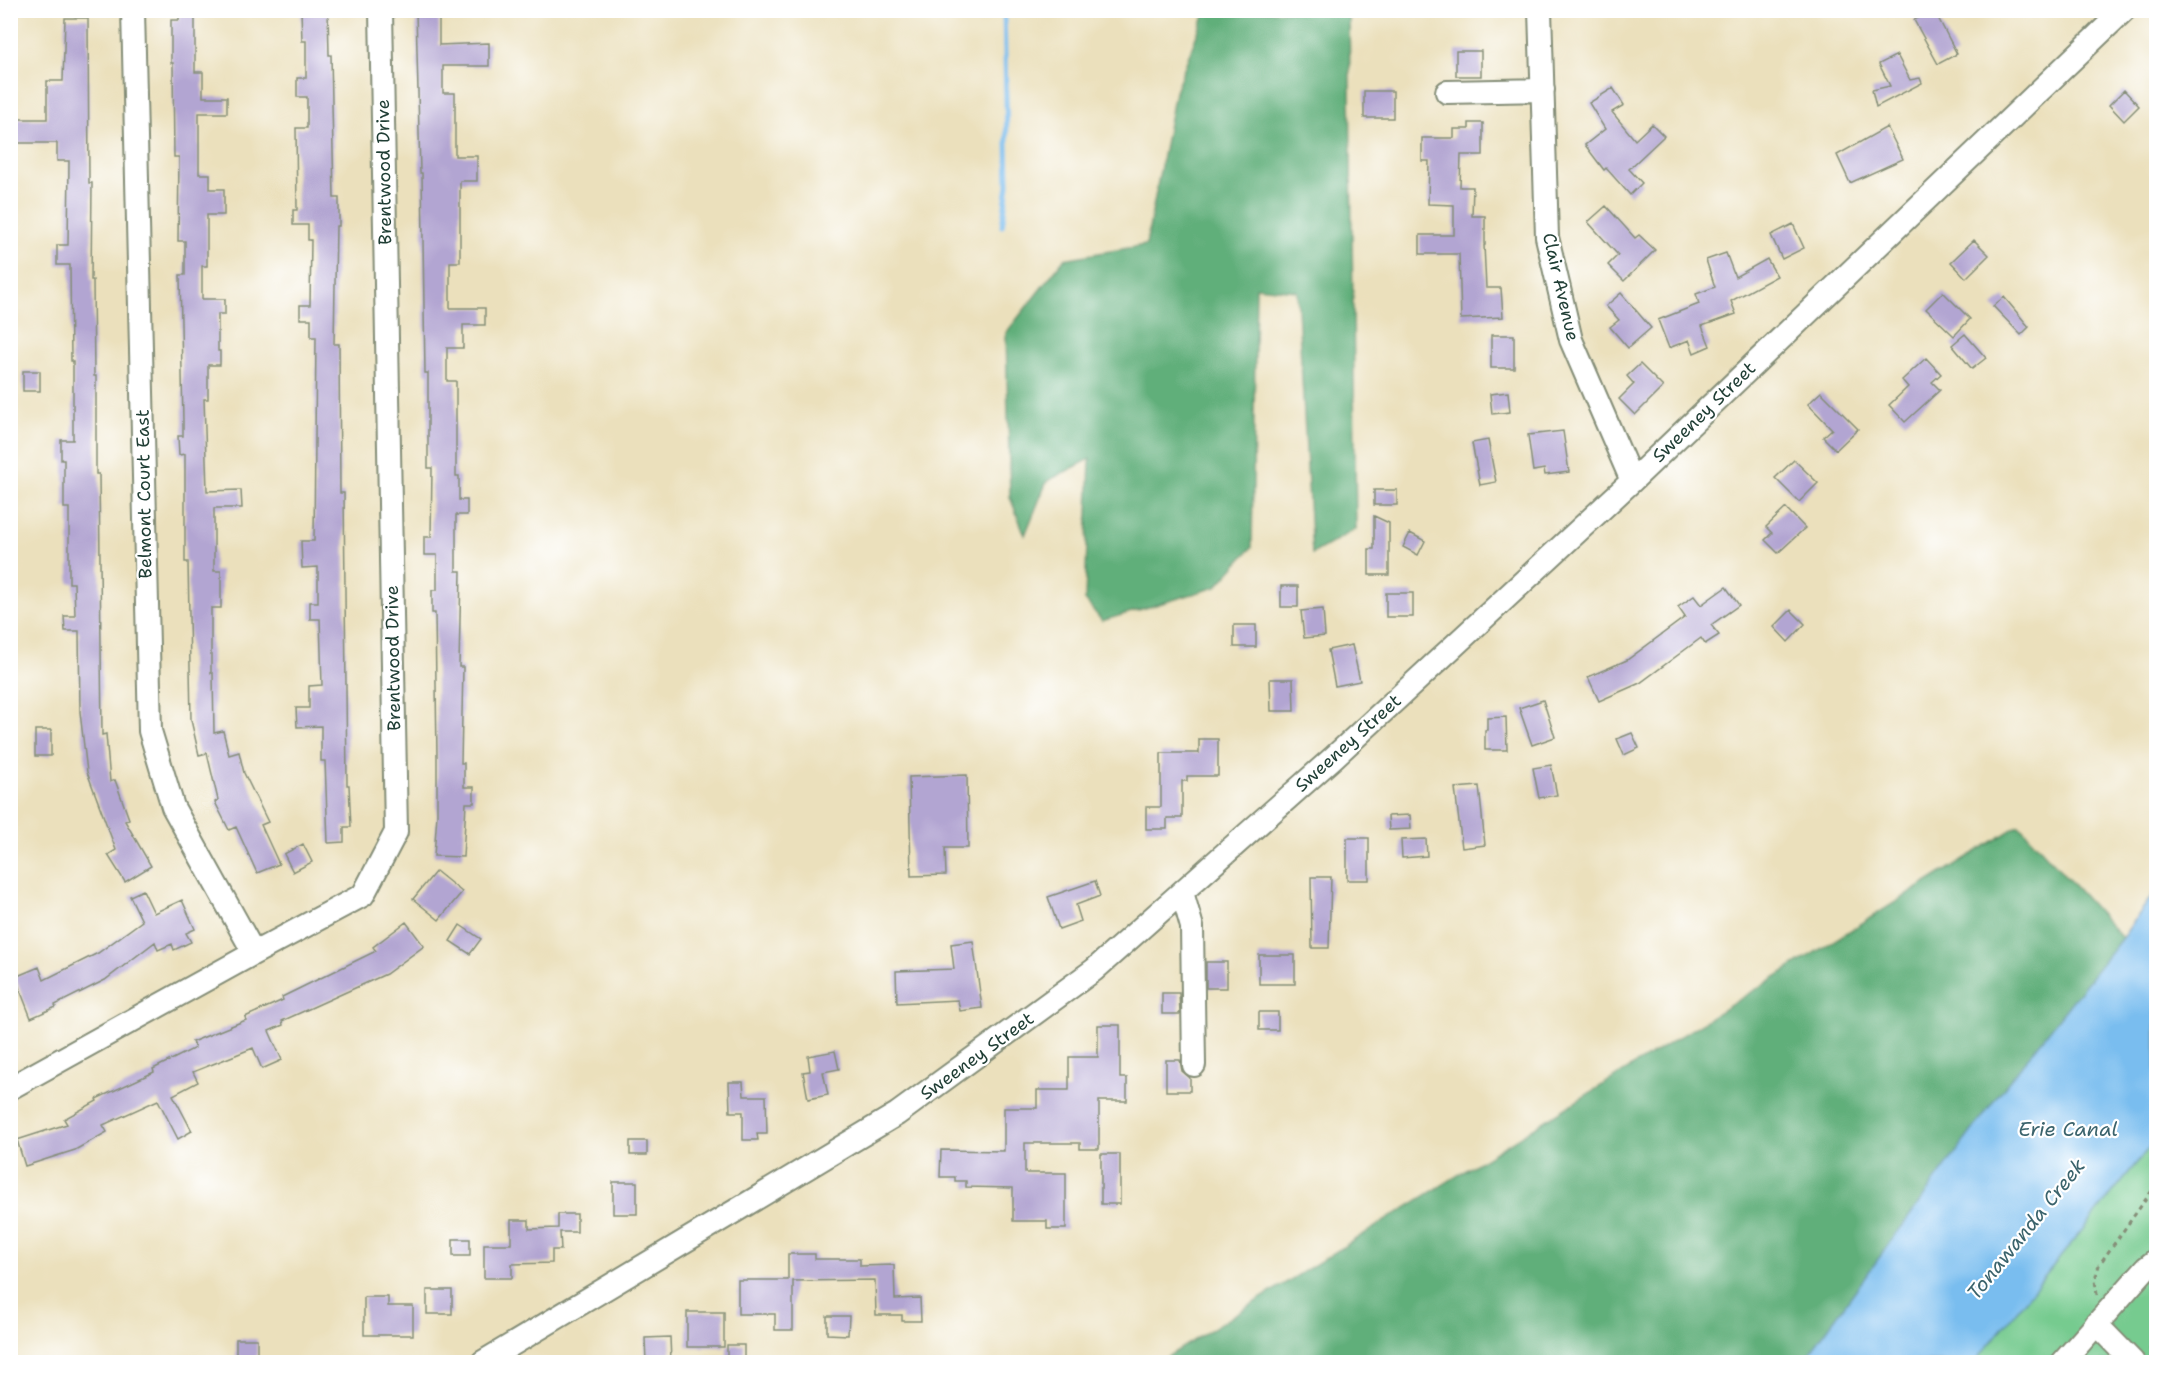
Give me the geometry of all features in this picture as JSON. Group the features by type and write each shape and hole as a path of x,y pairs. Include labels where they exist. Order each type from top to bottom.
{"street":[{"name":"Belmont Court East","path":"133,10 150,731 173,807 254,953"},
{"name":"Brentwood Drive","path":"13,1082 363,895 396,832 381,10"},
{"name":"Clair Avenue","path":"1540,10 1547,237 1571,340 1632,481"},
{"name":"Sweeney Street","path":"483,1362 897,1114 1094,970 1334,756 1632,481 2124,10"},
{"path":"1448,92 1543,90"},
{"path":"1182,892 1192,927 1194,1065"},
{"path":"2074,1358 2102,1318 2146,1268 2157,1260"},
{"path":"2102,1318 2133,1362"}],"path":[{"path":"2102,1318 2095,1280 2099,1265 2151,1192 2157,1187"}],"green space":[{"path":"1206,11 1349,11 1356,529 1312,554 1297,291 1256,287 1252,547 1216,587 1102,621 1085,600 1090,459 1047,481 1025,535 1010,497 1006,333 1064,259 1146,245 1175,92"},
{"path":"2019,825 2122,938 1999,1094 1803,1362 1159,1362"},
{"path":"2156,1139 2156,1362 1975,1362"}],"water":[{"name":"Erie Canal","path":"2156,890 2156,1139 1975,1362 1803,1362 1999,1094 2122,938"}],"building":[{"path":"179,10 195,10 195,72 203,72 203,97 227,97 227,113 199,113 199,174 210,174 210,189 224,189 224,215 207,215 207,266 202,266 202,299 225,299 225,314 218,314 220,365 208,365 208,399 204,399 207,491 241,490 242,508 214,508 214,571 221,571 221,608 211,608 211,673 213,673 214,733 223,731 229,755 239,752 244,773 268,822 261,825 279,864 257,873 236,827 229,830 215,802 218,800 207,753 199,755 191,720 188,562 185,562 185,454 179,455 178,436 183,436 180,275 185,275 185,241 178,241 179,157 174,157 173,63 171,63 171,20 179,20"},
{"path":"301,10 328,10 334,198 339,198 339,226 336,226 334,344 339,344 340,493 344,493 347,785 349,785 351,827 344,827 344,842 328,843 325,761 321,761 321,726 297,727 296,708 309,708 309,686 322,685 320,619 310,619 310,602 318,602 318,567 302,568 301,541 314,541 316,337 311,337 311,319 300,319 300,305 310,305 311,240 308,240 308,225 293,225 293,210 297,210 296,128 307,128 307,97 297,97 297,78 306,78 306,41 302,41"},
{"path":"416,10 439,10 439,45 489,43 489,66 443,66 443,93 455,93 455,156 477,156 477,181 460,181 460,262 450,262 450,308 485,308 485,325 463,325 463,348 447,348 447,381 456,381 456,476 459,476 459,500 467,500 467,515 456,515 456,571 461,571 459,667 463,667 461,763 464,763 464,787 474,787 474,803 466,803 463,857 434,856 437,757 435,613 432,613 432,590 437,590 437,555 424,555 424,537 431,537 432,468 428,468 428,373 425,373 422,173 420,173"},
{"path":"1934,10 1957,54 1938,64 1914,20"},
{"path":"65,18 88,18 89,183 92,183 91,280 93,280 94,376 96,376 96,474 99,474 102,735 106,734 110,782 115,780 129,819 125,821 151,866 125,882 108,855 116,850 87,772 80,712 79,631 65,631 64,616 75,616 74,583 69,583 69,508 64,508 64,460 61,460 61,440 73,440 73,361 71,361 70,265 57,265 57,245 68,245 69,161 57,161 57,143 13,143 13,119 47,119 47,81 63,81"},
{"path":"1456,51 1481,51 1481,76 1456,76"},
{"path":"1897,55 1910,80 1920,78 1922,83 1876,107 1872,90 1890,86 1879,64"},
{"path":"1613,88 1624,105 1612,112 1635,140 1652,124 1664,136 1629,169 1642,183 1630,195 1606,168 1604,170 1585,145 1605,129 1589,103"},
{"path":"2124,90 2139,106 2124,121 2109,105"},
{"path":"1364,91 1393,91 1393,118 1364,118"},
{"path":"1469,123 1483,123 1483,155 1461,155 1460,187 1473,187 1472,216 1485,216 1486,288 1501,288 1503,317 1461,319 1459,254 1420,254 1420,235 1454,235 1454,205 1428,204 1429,161 1422,161 1422,138 1454,138 1454,129 1469,129"},
{"path":"1887,127 1903,159 1850,183 1837,155"},
{"path":"1606,206 1635,238 1639,235 1655,250 1624,281 1608,265 1618,255 1588,222"},
{"path":"1793,224 1804,248 1782,259 1771,235"},
{"path":"1974,240 1989,255 1966,278 1951,262"},
{"path":"1726,253 1735,277 1767,259 1777,276 1731,301 1736,314 1702,326 1710,346 1694,353 1689,340 1669,348 1658,320 1699,304 1696,294 1715,287 1706,260"},
{"path":"1943,292 1970,319 1954,336 1926,309"},
{"path":"1621,293 1651,328 1628,348 1610,327 1619,320 1606,306"},
{"path":"2004,297 2029,327 2021,335 1993,306"},
{"path":"1965,334 1986,358 1972,369 1952,345"},
{"path":"1491,335 1514,335 1514,368 1491,368"},
{"path":"1926,358 1941,374 1932,382 1940,390 1905,422 1889,405 1908,387 1902,380"},
{"path":"1640,364 1663,387 1635,415 1619,399 1634,384 1627,376"},
{"path":"23,371 40,371 40,391 23,391"},
{"path":"1508,392 1510,412 1492,414 1490,394"},
{"path":"1821,392 1858,429 1836,450 1823,437 1832,429 1808,404"},
{"path":"1563,431 1569,472 1545,475 1544,469 1533,471 1528,435"},
{"path":"1488,440 1496,482 1480,485 1472,443"},
{"path":"1794,460 1818,483 1799,502 1775,478"},
{"path":"1374,490 1397,490 1397,505 1374,505"},
{"path":"1786,508 1805,528 1778,553 1765,540 1772,533 1766,527"},
{"path":"1374,516 1389,523 1389,575 1369,575 1369,549 1374,549"},
{"path":"1410,533 1425,541 1418,555 1403,547"},
{"path":"1281,586 1298,586 1298,607 1281,607"},
{"path":"1726,587 1739,605 1711,625 1719,635 1705,644 1701,638 1640,683 1599,701 1588,677 1627,660 1685,617 1678,607 1694,596 1701,605"},
{"path":"1386,593 1413,593 1413,617 1386,617"},
{"path":"1323,609 1325,636 1304,638 1301,611"},
{"path":"1791,610 1805,624 1788,642 1774,627"},
{"path":"1234,625 1256,625 1256,647 1234,647"},
{"path":"1352,645 1360,681 1335,686 1328,650"},
{"path":"1270,679 1293,679 1294,711 1271,711"},
{"path":"1543,700 1555,737 1532,745 1519,708"},
{"path":"1506,717 1507,750 1485,750 1487,718"},
{"path":"35,730 51,730 51,756 35,756"},
{"path":"1632,733 1639,748 1624,755 1617,739"},
{"path":"1199,739 1218,739 1218,776 1187,776 1187,781 1182,781 1182,818 1167,818 1167,829 1146,829 1146,807 1161,807 1161,753 1199,753"},
{"path":"1551,765 1557,795 1539,798 1533,768"},
{"path":"967,775 968,848 945,848 946,875 911,876 909,777"},
{"path":"1479,786 1485,845 1462,848 1455,788"},
{"path":"1410,815 1411,829 1389,830 1388,816"},
{"path":"1347,838 1369,838 1369,880 1347,880"},
{"path":"1426,839 1427,856 1402,858 1401,840"},
{"path":"303,844 312,862 293,872 284,854"},
{"path":"436,871 462,892 439,920 413,899"},
{"path":"1311,877 1331,877 1329,948 1312,948"},
{"path":"1095,881 1100,896 1076,905 1081,921 1059,929 1048,897"},
{"path":"143,890 154,913 182,900 195,929 186,933 191,942 174,950 172,944 158,950 155,942 105,980 31,1018 15,977 39,967 44,980 98,953 142,921 130,896"},
{"path":"406,922 424,946 386,974 282,1021 283,1025 269,1031 282,1060 262,1069 253,1048 193,1072 198,1082 173,1095 192,1131 178,1139 158,1100 103,1125 107,1132 75,1150 25,1166 17,1140 67,1124 64,1119 97,1101 96,1099 154,1072 153,1069 195,1048 192,1042 246,1020 245,1017 283,1000 282,997 376,951 373,947"},
{"path":"460,925 481,939 470,954 450,941"},
{"path":"973,941 982,1008 960,1011 958,1000 897,1003 896,971 954,969 951,944"},
{"path":"1259,955 1295,955 1295,984 1259,984"},
{"path":"1206,962 1227,962 1227,988 1206,988"},
{"path":"1162,993 1179,993 1180,1014 1162,1014"},
{"path":"1259,1012 1278,1012 1278,1030 1259,1030"},
{"path":"1098,1025 1120,1025 1120,1078 1127,1078 1127,1101 1099,1101 1099,1149 1080,1149 1080,1143 1025,1143 1025,1173 1066,1173 1066,1229 1047,1229 1047,1221 1013,1221 1013,1188 966,1187 966,1181 955,1181 955,1177 940,1177 941,1150 1004,1151 1004,1108 1037,1108 1037,1090 1069,1090 1069,1057 1098,1057"},
{"path":"835,1051 839,1069 823,1072 828,1095 808,1099 803,1072 810,1071 808,1056"},
{"path":"1166,1060 1180,1060 1182,1071 1190,1078 1190,1091 1166,1091"},
{"path":"729,1082 743,1082 744,1096 766,1096 767,1134 757,1134 758,1140 743,1140 743,1112 730,1112"},
{"path":"630,1141 647,1141 647,1155 630,1155"},
{"path":"1101,1154 1120,1154 1120,1204 1101,1204"},
{"path":"613,1182 637,1182 637,1214 613,1214"},
{"path":"558,1214 577,1214 577,1232 560,1232 561,1250 552,1250 552,1263 512,1264 512,1278 484,1278 484,1244 511,1244 511,1220 529,1220 529,1229 558,1228"},
{"path":"453,1239 470,1239 470,1256 453,1256"},
{"path":"788,1254 815,1254 815,1259 860,1259 860,1266 894,1265 895,1299 920,1298 921,1321 902,1321 902,1315 876,1315 875,1280 793,1281 793,1330 775,1330 775,1314 738,1314 738,1280 788,1280"},
{"path":"427,1290 452,1290 452,1314 427,1314"},
{"path":"364,1297 388,1297 388,1306 413,1306 413,1335 364,1335"},
{"path":"687,1312 724,1312 724,1347 687,1347"},
{"path":"827,1316 849,1316 848,1335 827,1334"},
{"path":"670,1337 671,1362 646,1362 645,1338"},
{"path":"236,1339 257,1339 257,1362 236,1362"},
{"path":"727,1345 744,1345 744,1362 727,1362"}],"waterway":[{"path":"1002,226 1008,185 1004,10"}],"water label":[{"name":"Tonawanda Creek","path":"2026,1229"}]}
